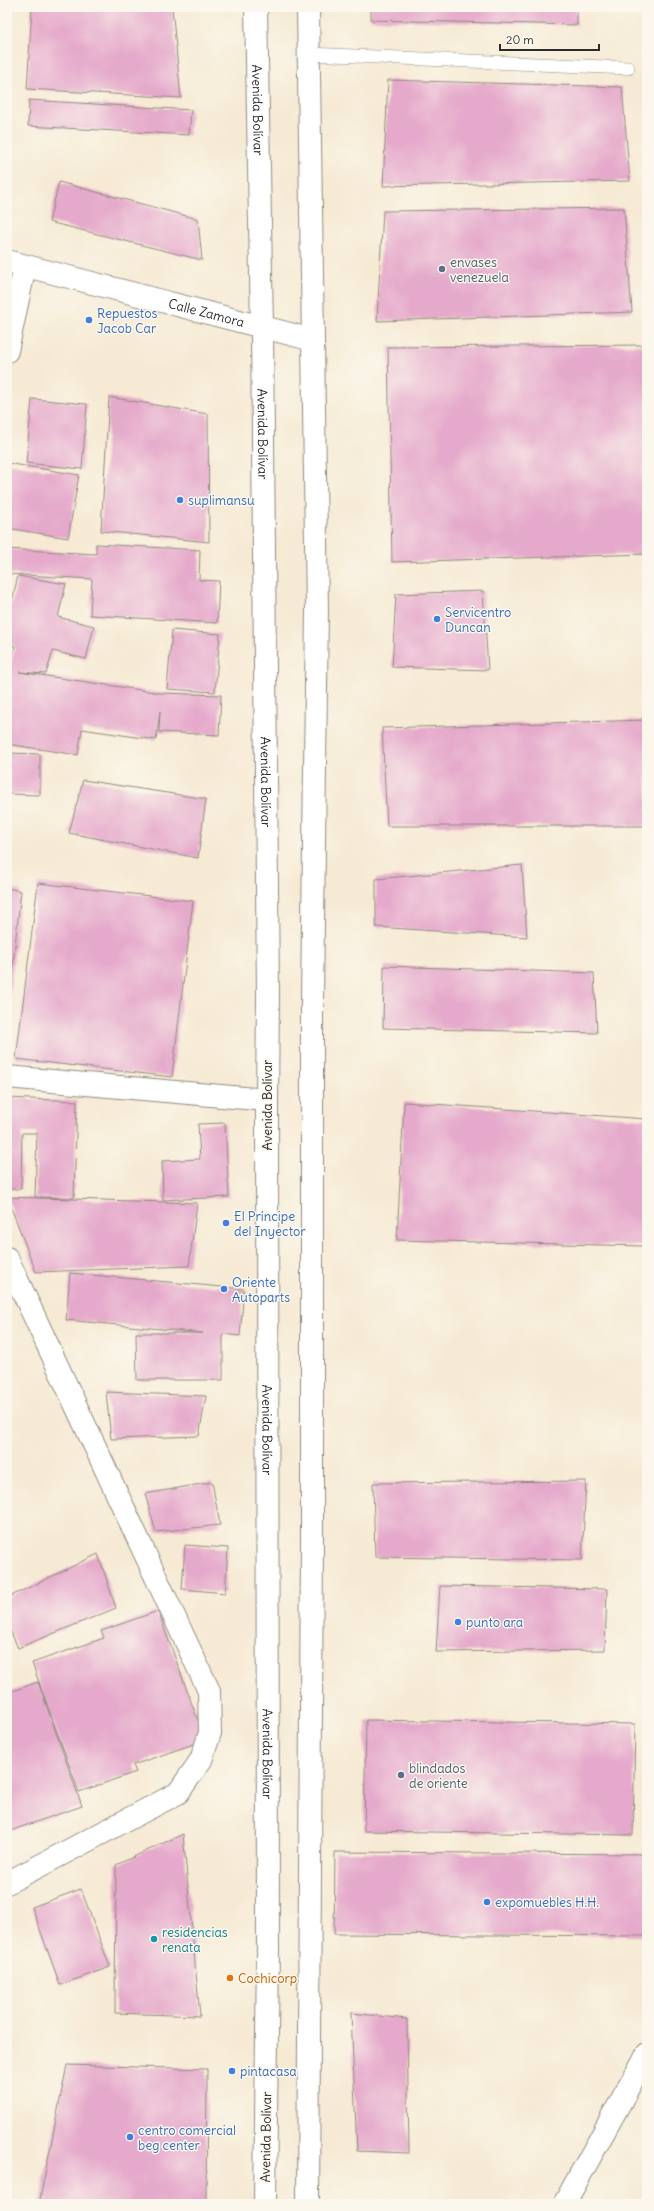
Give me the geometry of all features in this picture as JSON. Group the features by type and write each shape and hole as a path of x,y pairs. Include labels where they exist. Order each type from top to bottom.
{"street":[{"name":"Avenida Bolívar","path":"256,7 262,328 268,997 268,1949 265,2204"},
{"path":"308,7 317,609 312,1002 312,1544 308,2204"},
{"name":"Calle Zamora","path":"16,263 312,340"},
{"path":"7,351 16,263"},
{"path":"7,1077 267,1100"},
{"path":"7,1258 209,1691 211,1706 210,1733 201,1760 178,1793 7,1883"},
{"path":"564,2204 647,2054"}],"lane":[{"path":"308,54 628,68"}],"building":[{"path":"32,7 172,7 181,98 27,89"},
{"path":"371,7 577,7 577,25 371,20"},
{"path":"388,80 622,87 630,181 383,186"},
{"path":"29,100 191,110 189,135 28,126"},
{"path":"59,182 198,219 202,260 49,222"},
{"path":"624,208 632,312 377,321 383,211"},
{"path":"647,345 647,554 392,562 388,347"},
{"path":"109,397 208,414 209,542 101,531"},
{"path":"32,399 87,404 82,469 26,463"},
{"path":"7,463 79,475 68,538 7,528"},
{"path":"96,544 200,550 199,580 219,581 217,623 90,615 92,579 7,574 7,549 96,554"},
{"path":"18,576 66,584 58,617 94,626 86,659 53,651 46,674 19,672 161,693 221,695 219,735 159,732 160,711 156,740 82,729 78,755 7,744 7,670 9,670 15,646 7,644 7,604 11,605"},
{"path":"483,591 488,670 392,667 396,594"},
{"path":"172,630 220,634 215,692 167,689"},
{"path":"647,720 647,826 387,826 382,728"},
{"path":"7,753 40,754 40,795 7,794"},
{"path":"83,780 206,799 198,858 69,833"},
{"path":"522,865 527,937 376,927 376,879"},
{"path":"38,883 193,901 172,1077 16,1059"},
{"path":"7,888 21,891 8,1010 7,1010"},
{"path":"384,966 594,973 597,1033 383,1028"},
{"path":"7,1098 77,1101 74,1198 35,1197 37,1133 22,1133 21,1189 7,1189"},
{"path":"404,1102 647,1119 647,1205 643,1246 397,1240"},
{"path":"225,1123 229,1197 163,1200 162,1161 200,1159 198,1124"},
{"path":"7,1197 197,1203 189,1266 36,1272"},
{"path":"70,1273 244,1289 240,1336 223,1334 223,1380 137,1380 136,1333 203,1333 66,1320"},
{"path":"106,1392 206,1396 199,1436 111,1439"},
{"path":"586,1481 582,1560 375,1557 373,1483"},
{"path":"212,1482 220,1525 156,1532 145,1494"},
{"path":"185,1545 228,1548 225,1593 182,1589"},
{"path":"98,1554 116,1608 18,1648 7,1623 7,1598"},
{"path":"440,1586 607,1589 605,1650 436,1652"},
{"path":"158,1611 205,1740 133,1765 136,1772 79,1792 32,1663 104,1638 101,1631"},
{"path":"38,1682 82,1806 7,1832 7,1693"},
{"path":"366,1720 635,1724 633,1835 364,1831"},
{"name":"residencias renata","path":"183,1834 200,2016 115,2013 116,1865"},
{"path":"335,1852 647,1854 647,1936 334,1934"},
{"path":"81,1889 110,1967 60,1985 32,1907"},
{"path":"351,2013 407,2019 409,2153 357,2151"},
{"name":"centro comercial beg center","path":"67,2065 207,2069 206,2204 39,2204"}],"place":[{"name":"envases venezuela","path":"442,269"},
{"name":"Repuestos Jacob Car","path":"89,320"},
{"name":"suplimansu","path":"180,500"},
{"name":"Servicentro Duncan","path":"437,619"},
{"name":"El Príncipe del Inyector","path":"226,1223"},
{"name":"Oriente Autoparts","path":"224,1289"},
{"name":"punto ara","path":"458,1622"},
{"name":"blindados de oriente","path":"401,1775"},
{"name":"expomuebles H.H.","path":"487,1902"},
{"name":"residencias renata","path":"154,1939"},
{"name":"Cochicorp","path":"230,1978"},
{"name":"pintacasa","path":"232,2071"},
{"name":"centro comercial beg center","path":"130,2137"}]}
